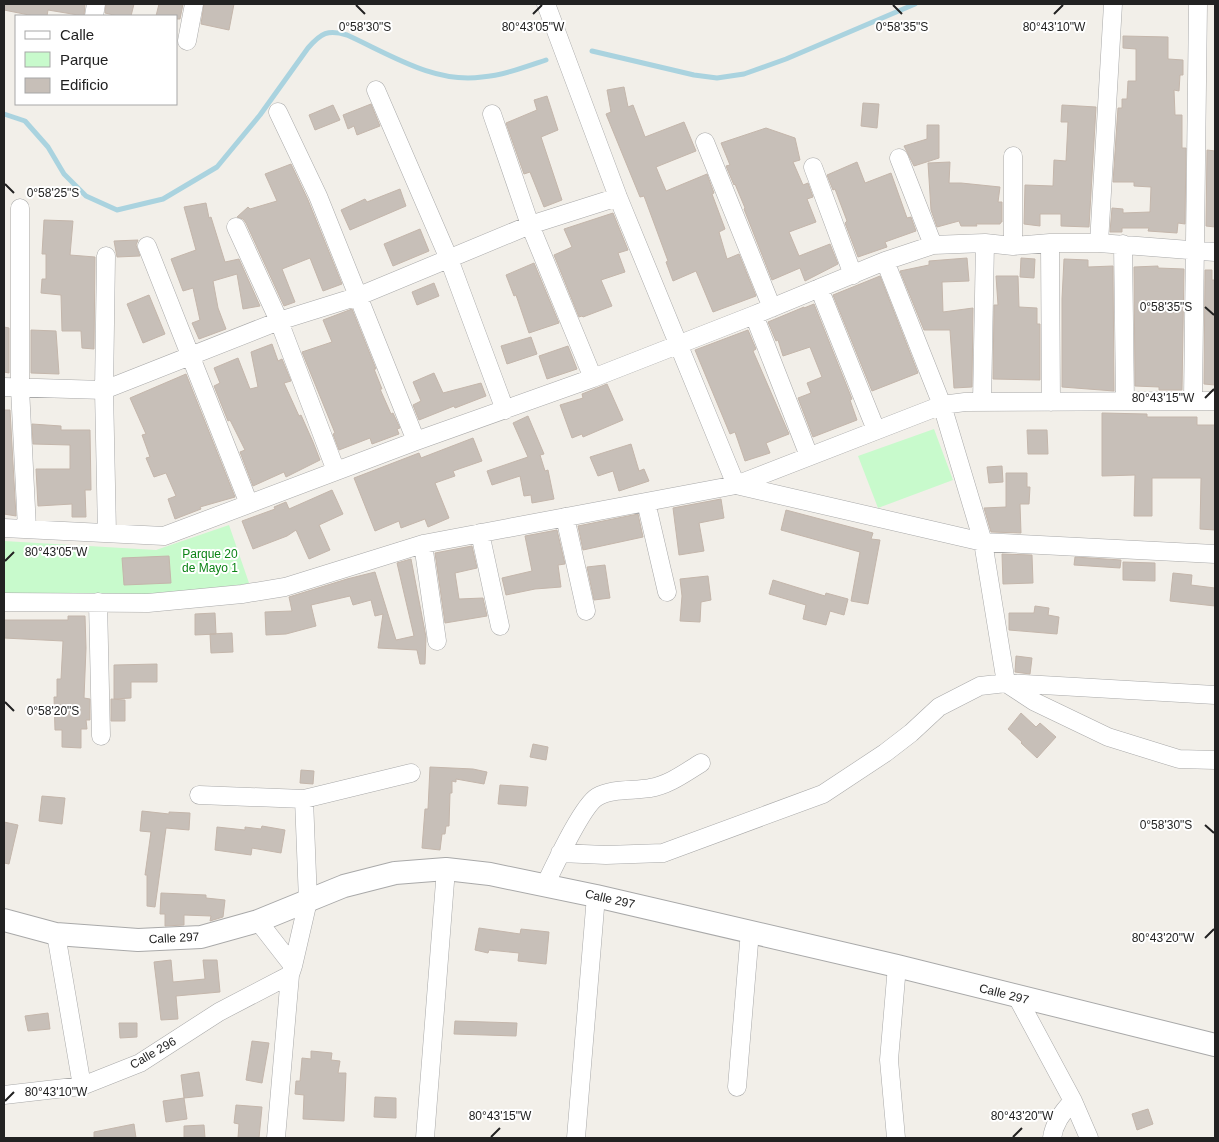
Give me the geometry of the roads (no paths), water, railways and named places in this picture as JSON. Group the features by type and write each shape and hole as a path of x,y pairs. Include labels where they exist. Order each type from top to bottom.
{"street":[{"path":"187,42 194,4"},
{"path":"546,4 618,197 680,343 736,485"},
{"path":"1099,243 1113,4"},
{"path":"1193,400 1198,4"},
{"path":"376,90 449,259 505,410"},
{"path":"278,112 318,196 416,441"},
{"path":"492,114 530,225 593,378"},
{"path":"705,142 772,308"},
{"path":"1012,246 1013,156"},
{"path":"899,158 933,245"},
{"path":"813,167 853,275"},
{"path":"12,387 104,390 279,321 359,296 530,225 618,197"},
{"path":"20,208 12,387 27,529"},
{"path":"236,227 279,321 336,471"},
{"path":"4,528 164,536 416,441 593,378 885,262 933,245 984,243 1012,246 1050,243 1099,243 1215,252"},
{"path":"982,402 984,243"},
{"path":"1050,243 1051,402"},
{"path":"1123,244 1125,401"},
{"path":"147,246 249,504"},
{"path":"106,256 104,390 107,534"},
{"path":"885,262 942,405 983,542 1006,683 1035,702 1108,737 1179,759 1215,760"},
{"path":"820,288 876,430"},
{"path":"754,315 809,456"},
{"path":"4,602 148,603 285,587 422,544 736,485 942,405 965,402 1215,401"},
{"path":"736,485 983,542 1215,554"},
{"path":"646,502 667,592"},
{"path":"565,517 586,611"},
{"path":"480,533 500,626"},
{"path":"422,544 437,641"},
{"path":"98,602 101,736"},
{"path":"560,854 663,853 823,794 885,753 939,708 980,686 1006,683 1215,695"},
{"path":"545,885 560,854 589,804 598,797 625,790 652,788 670,782 701,763"},
{"path":"200,795 304,799 410,773"},
{"path":"276,1138 292,970 308,901 304,799"},
{"path":"426,1138 446,869"},
{"name":"Calle 297","path":"4,920 56,934 138,940 201,937 258,921 344,886 395,873 446,869 490,874 545,885 750,931 1215,1045"},
{"path":"576,1138 596,896"},
{"path":"258,921 292,970"},
{"path":"737,1087 750,931"},
{"path":"56,934 82,1086"},
{"path":"896,1138 889,1060 897,966"},
{"name":"Calle 296","path":"4,1095 82,1086 140,1063 219,1012 292,970"},
{"path":"1016,997 1073,1101 1089,1138"},
{"path":"1052,1138 1054,1128 1064,1110 1073,1101"}],"waterway":[{"path":"592,51 694,75 717,78 744,74 786,59 915,4"},
{"path":"4,114 25,121 48,147 64,174 86,196 117,210 163,199 217,167 260,115 308,48 325,34 335,32 347,35 413,66 447,76 464,78 490,76 546,60"}],"park label":[{"name":"Parque 20 de Mayo 1","path":"210,561"}]}
